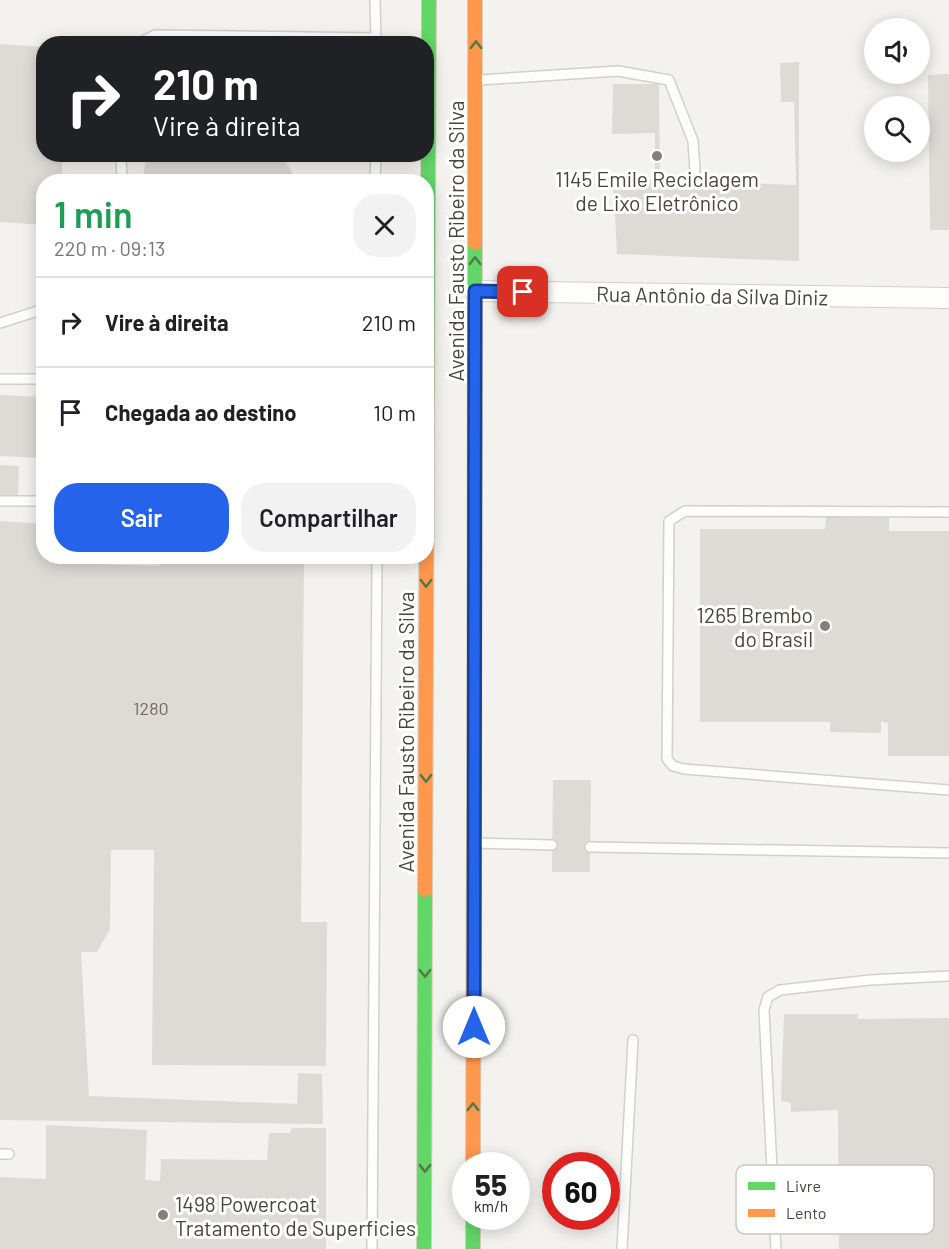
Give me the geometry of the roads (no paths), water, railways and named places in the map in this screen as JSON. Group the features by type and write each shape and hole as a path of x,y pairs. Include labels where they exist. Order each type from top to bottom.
{"main road":[{"name":"Avenida Fausto Ribeiro da Silva","path":"429,0 429,36"},
{"name":"Avenida Fausto Ribeiro da Silva","path":"473,1152 475,0"},
{"name":"Avenida Fausto Ribeiro da Silva","path":"424,1249 427,564"},
{"path":"473,1230 473,1249"}],"street":[{"name":"Rua Antônio da Silva Diniz","path":"475,291 949,298"}],"lane":[{"path":"375,0 376,36"},
{"path":"153,36 192,36"},
{"path":"476,80 618,72 669,80 693,141 695,171"},
{"path":"0,323 36,312"},
{"path":"0,379 36,379"},
{"path":"0,501 36,501"},
{"path":"949,512 685,512 669,520 667,759 673,766 684,769 949,790"},
{"path":"372,1249 377,564"},
{"path":"474,843 552,845"},
{"path":"590,847 949,853"},
{"path":"772,1165 764,1010 768,997 780,990 859,981 949,976"},
{"path":"622,1249 633,1040"},
{"path":"775,1234 776,1249"}],"place":[{"name":"1145 Emile Reciclagem de Lixo Eletrônico","path":"657,156"},
{"name":"1265 Brembo do Brasil","path":"825,626"},
{"name":"1498 Powercoat Tratamento de Superficies","path":"163,1215"}]}
